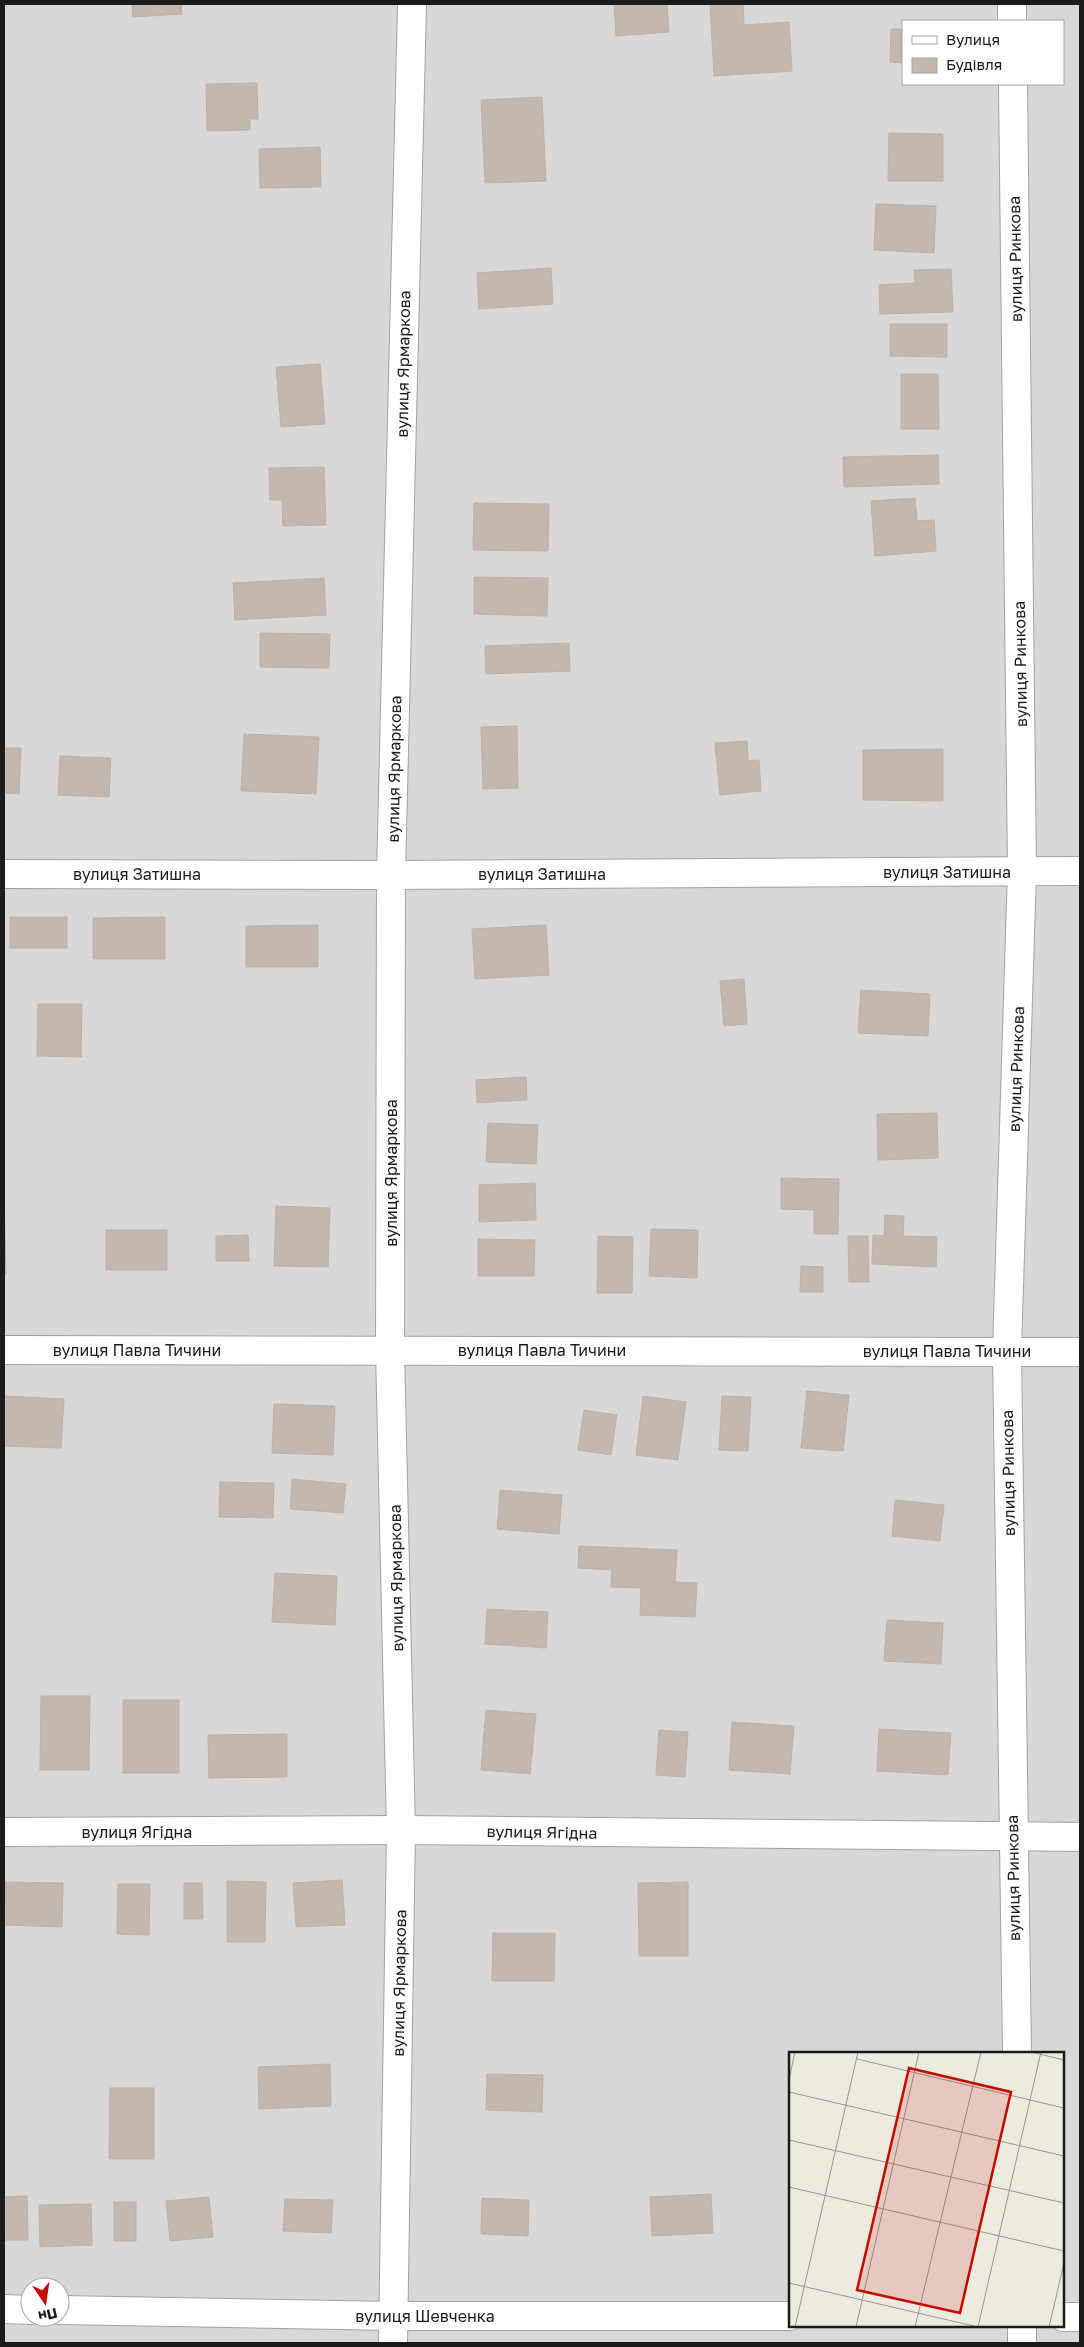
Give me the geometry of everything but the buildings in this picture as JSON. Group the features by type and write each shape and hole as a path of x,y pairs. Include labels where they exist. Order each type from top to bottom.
{"street":[{"name":"вулиця Ярмаркова","path":"393,2343 401,1830 390,1350 391,875 412,4"},
{"path":"1012,4 1012,20"},
{"name":"вулиця Ринкова","path":"1013,85 1022,871 1007,1351 1012,1838 1017,2052"},
{"name":"вулиця Затишна","path":"4,874 391,875 1080,871"},
{"name":"вулиця Павла Тичини","path":"4,1350 1080,1352"},
{"name":"вулиця Ягідна","path":"4,1832 401,1830 1012,1838 1080,1837"},
{"path":"4,2309 20,2310"},
{"name":"вулиця Шевченка","path":"70,2310 393,2316 789,2316"},
{"path":"1064,2317 1080,2317"},
{"path":"1022,2327 1022,2343"}],"shaded area":[{"path":"4,4 1080,4 1080,2343 4,2343"}]}
